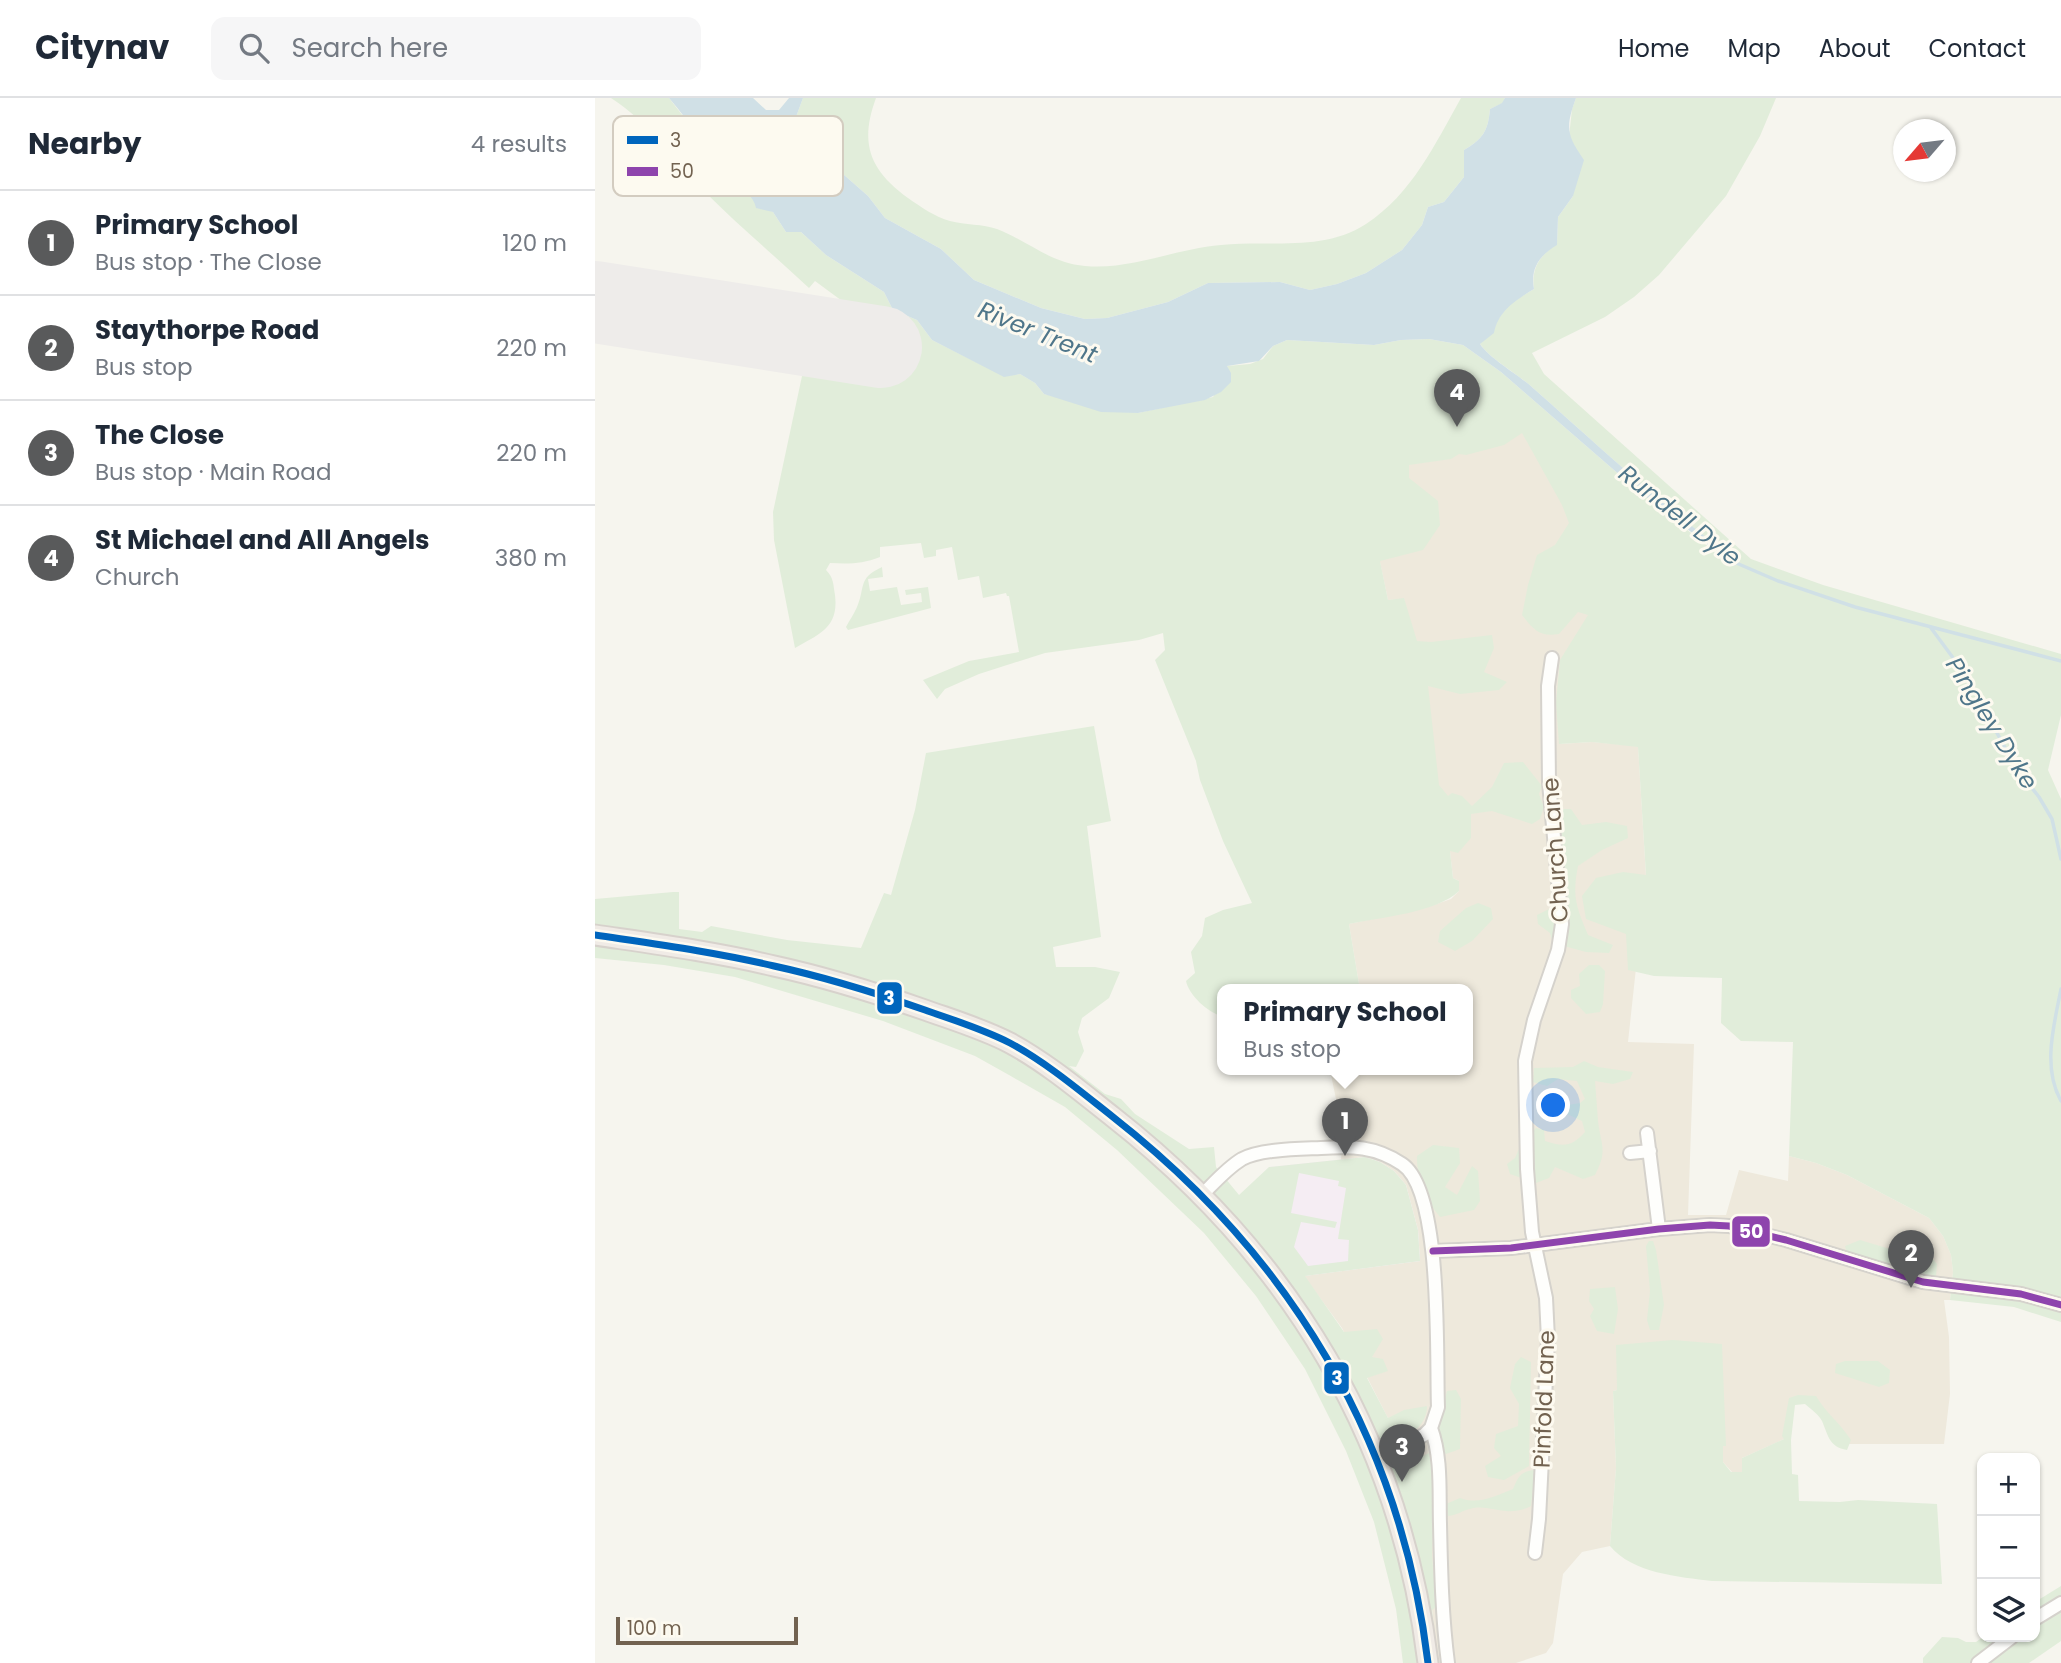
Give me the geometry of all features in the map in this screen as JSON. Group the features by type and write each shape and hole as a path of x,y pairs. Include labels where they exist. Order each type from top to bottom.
{"highway":[{"path":"595,935 774,966 865,990 972,1027 1009,1042 1068,1082 1132,1133 1202,1195 1245,1242 1295,1308 1338,1378 1377,1456 1398,1517 1411,1568 1428,1663"}],"street":[{"name":"Church Lane","path":"1537,1245 1532,1232 1527,1169 1525,1061 1534,1020 1558,950 1562,924 1549,783 1548,686 1552,658"},
{"path":"1647,1133 1659,1229"},
{"path":"1202,1195 1242,1159 1256,1154 1306,1149 1364,1147 1404,1165 1416,1181 1430,1223 1433,1251 1438,1407 1431,1428 1424,1435 1377,1456"},
{"path":"1630,1153 1650,1151"},
{"path":"1433,1251 1537,1245 1659,1229 1729,1226 1786,1240 1923,1282 2021,1294 2061,1305"},
{"name":"Pinfold Lane","path":"1535,1553 1548,1339 1546,1298 1539,1273 1537,1245"},
{"path":"1431,1428 1439,1468 1444,1633 1448,1663"},
{"path":"2040,1616 2061,1603"},
{"path":"1978,1663 2005,1642"}],"shaded area":[{"path":"1346,345 1637,490 1652,502 1559,744 1592,742 1638,746 1646,876 1628,1042 1694,1044 1688,1215 1726,1215 1739,1170 1788,1181 1789,1156 1847,1175 1929,1218 1943,1236 1951,1255 1953,1272 1950,1300 1944,1300 1949,1337 1950,1394 1944,1444 1841,1444 1814,1400 1792,1401 1791,1436 1742,1458 1742,1472 1732,1472 1723,1462 1723,1446 1617,1390 1613,1391 1616,1468 1610,1546 1582,1552 1563,1574 1553,1643 1546,1653 1516,1663 1438,1663 1432,1609 1400,1438 1342,1328 1304,1276 1420,1261 1418,1230 1406,1185 1394,1171 1380,1162 1365,1157 1341,1160 1343,1133 1331,1075 1473,1075 1473,984 1359,984 1349,924 1428,907 1451,899 1459,891 1459,881 1453,878 1445,807 1436,793 1404,599 1388,600 1360,467"},
{"path":"1365,1157 1394,1171 1406,1185 1418,1230 1420,1261 1304,1276 1264,1224 1269,1167"}],"green space":[{"path":"611,98 669,98 683,116 635,116"},
{"path":"803,98 876,98 868,129 871,155 885,177 908,198 939,217 997,229 1061,261 1102,266 1136,262 1204,247 1314,242 1349,233 1366,224 1397,198 1432,150 1461,98 1505,98 1503,103 1490,109 1486,129 1480,138 1464,150 1464,177 1444,202 1428,207 1422,225 1402,250 1366,273 1337,284 1310,290 1280,282 1208,283 1168,302 1107,318 1085,319 1041,308 974,280 941,249 885,218 868,196 843,174 843,116 796,116"},
{"path":"1576,98 1776,98 1760,136 1726,196 1659,275 1605,317 1532,353 1544,374 1751,559 1823,585 2061,654 2061,715 2048,770 2061,799 2061,1322 2014,1307 1950,1300 1953,1272 1951,1255 1943,1236 1929,1218 1847,1175 1789,1156 1793,1042 1741,1041 1721,1023 1722,978 1654,976 1628,970 1626,934 1586,919 1582,896 1596,878 1623,872 1646,875 1638,747 1592,742 1559,744 1556,703 1560,660 1588,615 1578,612 1559,634 1552,635 1537,631 1522,615 1537,555 1555,545 1569,523 1562,505 1522,433 1504,445 1466,455 1459,454 1451,459 1409,465 1409,478 1438,501 1440,525 1423,550 1380,561 1388,600 1404,598 1417,641 1431,642 1492,635 1494,648 1484,672 1507,682 1499,690 1460,694 1428,686 1439,785 1448,796 1452,793 1462,796 1472,806 1492,787 1504,763 1523,762 1542,786 1539,794 1544,807 1540,819 1532,824 1492,811 1471,814 1471,838 1458,853 1450,851 1453,878 1459,881 1459,891 1423,909 1349,924 1359,984 1217,984 1217,1014 1200,1003 1188,986 1186,981 1195,973 1191,952 1202,936 1205,918 1223,910 1252,903 1223,841 1200,780 1196,761 1155,660 1165,650 1163,633 1139,640 1045,653 979,674 945,689 937,699 923,680 969,661 1019,652 1009,596 1006,593 983,598 979,576 958,580 952,547 936,550 936,556 924,558 921,543 880,547 880,557 867,561 830,563 826,570 831,576 835,595 834,615 825,629 795,648 774,540 773,512 805,362 874,373 895,340 815,281 809,288 709,196 751,196 773,212 786,232 801,232 826,255 884,292 893,310 917,320 932,340 1004,376 1020,374 1035,383 1044,394 1138,413 1213,397 1228,369 1227,366 1250,364 1263,359 1273,346 1287,340 1374,345 1429,339 1463,345 1501,372 1637,490 1720,556 1737,561 1658,499 1480,344 1509,304 1534,289 1535,268 1557,244 1558,217 1573,196 1569,137"},
{"path":"882,567 883,577 868,579 870,591 897,587 901,605 922,602 921,593 906,595 905,590 928,587 931,608 848,630 846,627 860,600 865,579"},
{"path":"1094,726 1111,821 1087,826 1101,937 1053,947 1056,967 1095,967 1120,972 1109,998 1082,1018 1078,1032 1084,1051 1076,1067 1069,1066 1105,1094 1121,1099 1135,1114 1189,1149 1214,1147 1216,1167 1239,1195 1269,1167 1365,1157 1394,1171 1406,1185 1418,1230 1420,1261 1305,1276 1344,1332 1377,1329 1383,1339 1372,1357 1383,1359 1388,1371 1367,1378 1388,1418 1404,1410 1427,1406 1425,1417 1419,1426 1401,1438 1419,1449 1419,1458 1429,1453 1434,1474 1432,1555 1436,1607 1432,1610 1438,1663 1403,1663 1396,1609 1374,1522 1346,1451 1305,1369 1256,1296 1204,1233 1117,1150 1065,1107 975,1056 883,1021 735,977 664,965 595,958 595,899 673,892 679,892 679,929 702,932 711,926 787,940 861,948 884,893 891,895 915,810 926,753","holes":["1299,1173 1339,1181 1338,1186 1346,1188 1338,1239 1349,1240 1348,1261 1308,1266 1294,1247 1301,1222 1335,1228 1337,1222 1291,1213"]},
{"path":"1561,809 1571,809 1582,825 1606,822 1627,826 1628,838 1602,850 1578,866 1576,877 1576,901 1588,935 1613,945 1609,953 1586,952 1553,943 1550,933 1538,924 1537,915 1549,909 1558,911 1566,900 1557,831"},
{"path":"1478,903 1491,908 1493,919 1472,941 1455,951 1438,942 1440,931 1466,908"},
{"path":"1589,965 1599,965 1605,971 1603,1004 1600,1012 1586,1014 1571,998 1571,990 1580,986 1579,974"},
{"path":"1584,1061 1598,1067 1633,1072 1630,1079 1613,1084 1595,1081 1603,1148 1595,1175 1583,1179 1555,1167 1549,1178 1536,1183 1510,1174 1507,1164 1515,1158 1522,1142 1536,1128 1544,1130 1545,1141 1562,1145 1576,1141 1585,1132 1582,1121 1563,1112 1568,1105 1580,1103 1585,1099 1577,1081 1558,1079 1547,1086 1533,1082 1534,1068 1573,1067"},
{"path":"1433,1145 1459,1148 1460,1163 1445,1187 1457,1195 1472,1166 1478,1171 1480,1201 1474,1210 1440,1217 1430,1203 1420,1180 1417,1156"},
{"path":"1860,1240 1913,1256 1931,1257 1937,1264 1936,1276 1922,1286 1850,1264 1845,1246"},
{"path":"1649,1241 1653,1241 1656,1250 1664,1305 1659,1330 1650,1330 1647,1320 1650,1291 1646,1246"},
{"path":"1615,1287 1618,1309 1614,1334 1597,1331 1590,1316 1594,1309 1589,1301 1590,1289"},
{"path":"1673,1340 1722,1344 1726,1446 1723,1446 1723,1462 1731,1472 1742,1472 1742,1458 1784,1439 1782,1436 1789,1398 1798,1395 1816,1396 1851,1440 1847,1450 1836,1446 1817,1414 1805,1404 1795,1405 1791,1440 1792,1474 1798,1475 1799,1501 1858,1500 1937,1504 1942,1584 1712,1581 1657,1572 1619,1555 1610,1546 1616,1468 1613,1391 1617,1390 1616,1345"},
{"path":"1521,1357 1531,1362 1529,1466 1504,1480 1488,1477 1485,1466 1501,1456 1494,1448 1496,1434 1518,1426 1519,1404 1510,1388 1515,1364"},
{"path":"1845,1361 1878,1361 1890,1370 1889,1383 1879,1387 1835,1373 1836,1364"},
{"path":"1456,1390 1461,1399 1460,1449 1446,1454 1440,1450 1436,1429 1447,1391"},
{"path":"1535,1470 1531,1506 1514,1511 1477,1508 1448,1516 1446,1504 1460,1498 1474,1501 1487,1499 1513,1489 1523,1473"},
{"path":"2061,1586 2061,1641 2029,1663 1923,1663 1923,1658 1942,1637 1958,1638 1966,1642 2040,1642 2040,1599"}],"water":[{"path":"669,98 753,98 766,110 779,110 789,98 803,98 796,116 683,116"},
{"name":"River Trent","path":"1505,98 1576,98 1569,131 1584,160 1573,196 1558,217 1557,245 1546,253 1535,268 1534,289 1509,307 1499,318 1494,333 1480,344 1659,499 1738,561 1735,566 1637,490 1501,372 1463,345 1429,339 1374,345 1287,340 1273,346 1259,361 1227,366 1231,373 1231,382 1221,392 1205,400 1138,413 1101,412 1044,394 1035,383 1020,374 1004,377 932,340 917,320 893,310 884,292 826,255 801,232 786,232 773,212 756,208 750,196 843,196 843,174 868,196 885,218 941,249 974,280 1041,308 1085,319 1107,318 1168,302 1208,283 1280,282 1310,290 1337,284 1366,273 1402,250 1422,225 1428,207 1444,202 1464,177 1464,150 1483,134 1490,109 1502,103"}],"waterway":[{"name":"Rundell Dyle","path":"1734,562 1778,581 1855,607 2061,661"},
{"name":"Pingley Dyke","path":"1931,628 1965,674 2016,768 2052,819 2061,859"},
{"name":"Pingley Dyke","path":"2061,989 2051,1046 2052,1074 2061,1101"}],"runway":[{"path":"595,302 881,347"}],"transit line":[{"name":"3","path":"595,935 707,952 793,970 888,998 989,1033 1024,1051 1063,1078 1176,1171 1233,1229 1283,1292 1327,1358 1363,1428 1392,1503 1414,1581 1428,1663"},
{"name":"50","path":"1433,1251 1511,1248 1659,1229 1729,1226 1786,1240 1923,1282 2021,1294 2061,1305"}],"place":[{"name":"St Michael and All Angels","path":"1457,427"},
{"name":"Primary School","path":"1345,1156"},
{"name":"Staythorpe Road","path":"1911,1288"},
{"name":"The Close","path":"1402,1482"}]}
